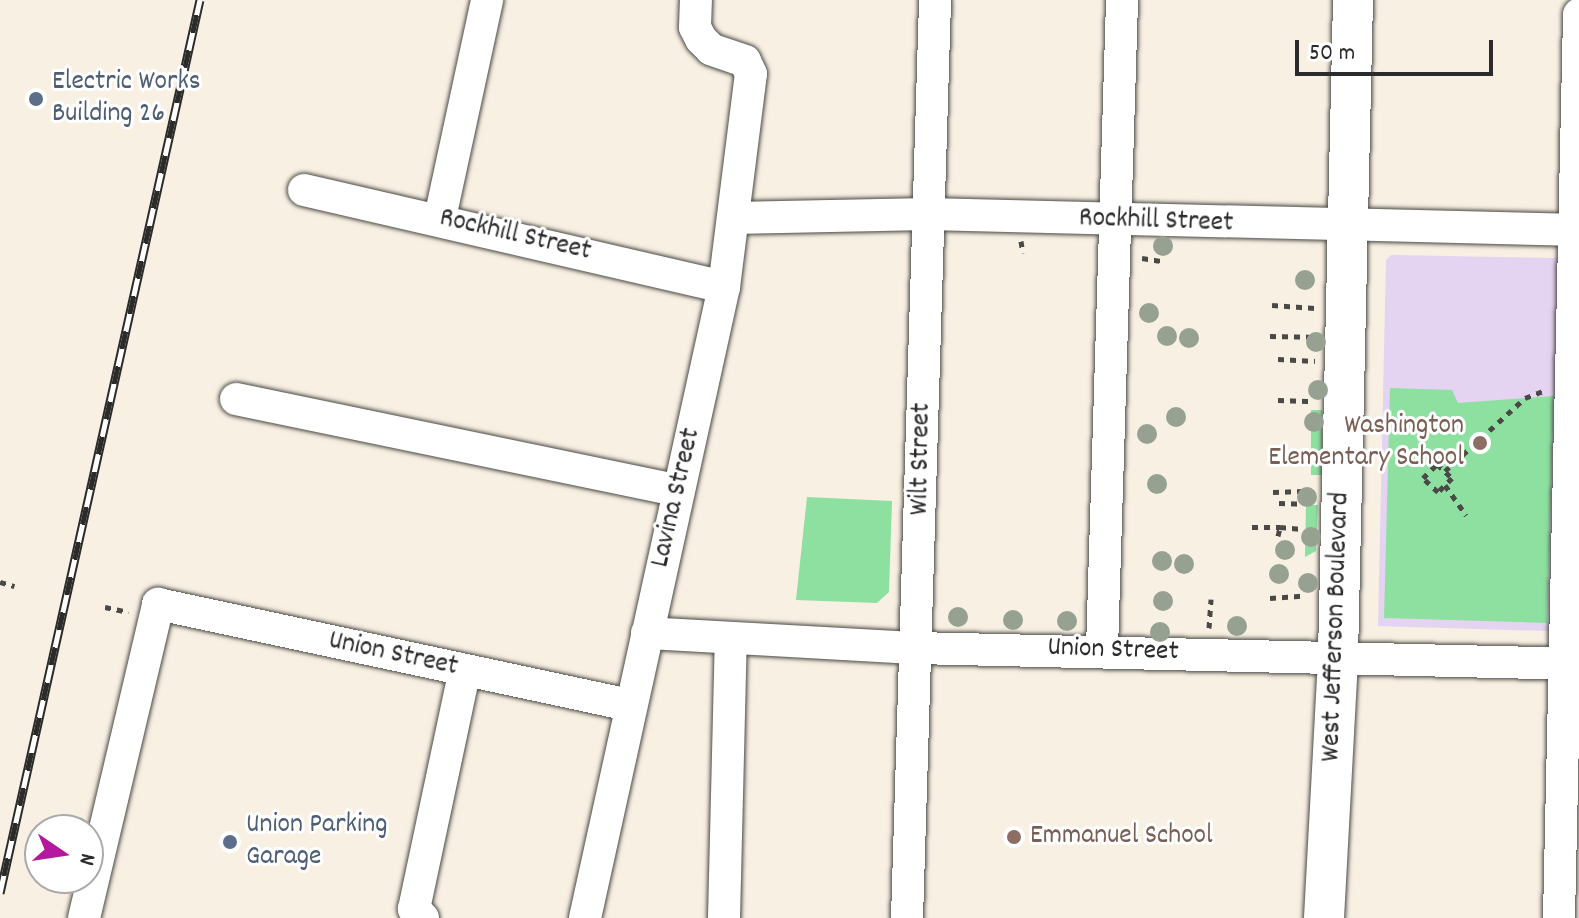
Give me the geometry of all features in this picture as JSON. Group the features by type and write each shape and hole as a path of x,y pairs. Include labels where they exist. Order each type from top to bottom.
{"main road":[{"name":"West Jefferson Boulevard","path":"1324,918 1338,656 1353,0"}],"street":[{"path":"440,218 487,0"},
{"name":"Lavina Street","path":"585,918 629,705 724,287 751,74 745,61 711,49 701,39 695,27 696,0"},
{"name":"Wilt Street","path":"907,918 935,0"},
{"path":"1102,649 1122,0"},
{"path":"1559,918 1571,664 1579,14"},
{"name":"Rockhill Street","path":"304,190 440,218 724,287"},
{"name":"Rockhill Street","path":"733,218 928,214 1349,225 1397,222 1577,230"},
{"path":"236,399 679,491"},
{"name":"Union Street","path":"84,918 158,604 629,705"},
{"name":"Union Street","path":"647,633 916,648 1102,649 1571,664"},
{"path":"724,918 731,639"},
{"path":"418,914 465,670"}],"path":[{"path":"1146,258 1155,248"},
{"path":"1132,261 1146,258 1161,261"},
{"path":"1272,305 1310,307"},
{"path":"1270,336 1309,337"},
{"path":"1278,359 1308,361"},
{"path":"1445,471 1525,398 1549,390"},
{"path":"1278,400 1307,401"},
{"path":"1274,462 1305,462"},
{"path":"1437,464 1445,471 1452,478 1438,492 1423,478 1437,464"},
{"path":"1445,485 1466,515"},
{"path":"1273,492 1304,491"},
{"path":"1279,503 1303,504"},
{"path":"1252,527 1302,529"},
{"path":"1278,536 1280,527"},
{"path":"0,582 14,586"},
{"path":"1270,598 1302,596"},
{"path":"1209,629 1211,599"}],"shaded area":[{"name":"Washington Elementary School","path":"1579,252 1579,632 1378,626 1386,260 1391,255 1555,258"}],"green space":[{"path":"1390,388 1452,390 1458,403 1554,396 1547,623 1384,618"},
{"path":"1311,410 1322,410 1322,475 1311,475"},
{"path":"807,497 892,501 889,592 877,603 796,600"},
{"path":"1306,505 1318,505 1316,551 1305,557"}],"railway":[{"path":"0,893 200,0"}],"place":[{"name":"Electric Works Building 26","path":"36,99"},
{"name":"Washington Elementary School","path":"1480,443"},
{"name":"Emmanuel School","path":"1014,837"},
{"name":"Union Parking Garage","path":"230,842"}]}
